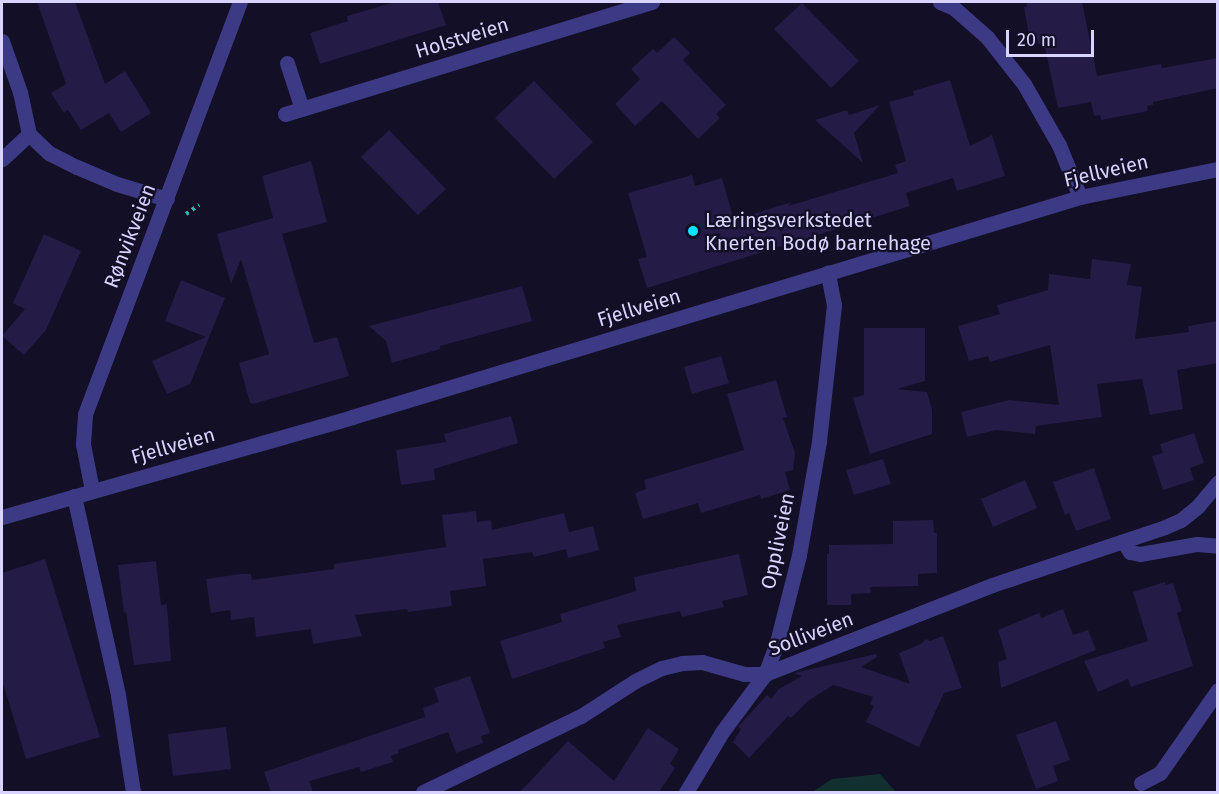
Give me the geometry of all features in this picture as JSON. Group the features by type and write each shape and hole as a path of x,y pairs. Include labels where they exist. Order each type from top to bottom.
{"street":[{"name":"Rønvikveien","path":"92,490 83,444 85,414 240,2"},
{"name":"Holstveien","path":"285,114 652,2"},
{"path":"940,2 954,8 987,37 1024,84 1059,146 1080,197"},
{"path":"2,40 20,92 28,134 49,153 77,167 117,184 167,199"},
{"path":"287,63 302,109"},
{"path":"2,159 28,134"},
{"name":"Fjellveien","path":"2,517 310,429 1080,197 1218,169"},
{"name":"Oppliveien","path":"686,792 722,732 765,674 776,645 799,555 819,441 834,305 828,273"},
{"name":"Solliveien","path":"423,792 580,716 635,681 662,668 682,663 702,662 744,674 765,674 1002,581 1124,543 1181,520 1198,506 1218,482"},
{"path":"74,495 118,695 133,792"},
{"path":"1124,543 1130,552 1140,554 1197,544 1218,546"},
{"path":"1141,783 1160,773 1218,690"}],"path":[{"path":"183,216 199,205"}],"green space":[{"path":"880,774 896,792 812,792 832,779"}],"building":[{"path":"37,2 75,2 105,84 125,71 151,113 121,132 109,113 81,130 68,110 64,113 51,93 66,84"},
{"path":"395,2 438,2 446,25 320,64 310,33 348,21 347,16"},
{"path":"1026,2 1082,2 1097,76 1161,64 1162,68 1218,58 1218,88 1153,102 1153,105 1147,106 1148,111 1101,120 1100,115 1094,116 1091,102 1058,108 1044,43 1038,44 1036,33 1029,35 1024,7 1027,7"},
{"path":"802,3 859,61 831,88 774,29"},
{"path":"674,37 690,53 683,60 726,105 716,114 720,118 698,139 662,101 635,126 615,104 640,79 631,69 653,49 657,53"},
{"path":"950,80 970,146 992,135 1005,176 957,191 953,178 906,193 910,206 647,288 638,259 647,257 628,193 692,175 695,186 722,178 734,220 898,173 895,165 906,161 889,102 914,95 913,91"},
{"path":"534,81 593,142 554,179 495,118"},
{"path":"880,105 854,133 863,163 815,120 847,110 849,115"},
{"path":"389,130 446,189 418,215 361,157"},
{"path":"311,161 327,222 282,234 314,343 337,337 349,376 253,404 250,403 239,363 269,354 241,259 231,284 217,234 273,218 262,176"},
{"path":"44,234 81,251 46,330 24,355 2,336 25,309 13,303"},
{"path":"1092,259 1131,264 1127,285 1142,287 1135,339 1189,332 1188,326 1218,321 1218,363 1177,370 1183,409 1150,415 1142,379 1097,384 1102,417 1036,426 1035,434 996,430 967,437 961,412 1009,400 1059,405 1050,345 990,362 988,356 969,361 958,326 1000,314 997,305 1048,290 1049,274 1090,279"},
{"path":"181,280 225,298 190,384 167,394 152,361 206,337 165,321"},
{"path":"522,286 532,321 440,346 440,349 392,363 386,341 369,326"},
{"path":"864,328 925,328 925,381 897,389 927,392 932,410 932,434 870,454 853,398 864,395"},
{"path":"721,356 729,383 692,394 684,367"},
{"path":"776,380 787,417 783,418 795,453 793,470 785,472 790,490 761,499 760,495 701,513 698,503 643,519 635,493 646,489 644,480 744,450 727,394"},
{"path":"511,416 518,443 434,469 435,480 401,485 396,450 446,442 444,434"},
{"path":"1194,433 1204,463 1190,468 1194,480 1163,490 1152,456 1163,453 1160,444"},
{"path":"883,459 891,484 854,495 846,470"},
{"path":"1094,468 1111,519 1076,531 1069,513 1065,515 1053,482"},
{"path":"1025,480 1037,508 993,527 981,499"},
{"path":"476,511 477,522 491,520 492,530 564,513 569,532 593,526 599,550 568,558 566,549 534,557 532,552 483,559 486,586 450,591 452,606 408,612 407,609 355,615 362,636 313,644 311,629 256,637 254,617 231,620 230,610 211,613 206,579 251,574 252,580 334,569 334,564 446,547 442,515"},
{"path":"933,520 934,533 937,533 937,573 918,574 918,586 870,587 871,593 851,594 851,605 827,605 829,545 893,544 893,521"},
{"path":"739,554 748,595 722,601 724,607 682,617 680,611 617,625 621,637 603,642 605,648 512,679 500,641 562,622 560,614 636,591 634,577"},
{"path":"45,559 100,737 26,759 2,680 2,573"},
{"path":"156,561 161,605 167,604 171,661 134,665 118,565"},
{"path":"1165,582 1165,585 1173,583 1182,611 1177,613 1193,666 1131,687 1128,679 1098,692 1084,661 1148,641 1133,592"},
{"path":"1063,609 1073,635 1088,630 1096,650 1001,688 998,662 1007,659 998,630 1039,613 1041,618"},
{"path":"943,636 962,688 944,693 919,747 866,722 874,706 870,704 873,697 833,685 808,701 791,718 788,716 749,758 733,742 741,729 738,727 767,695 771,699 779,689 802,676 794,673 876,654 877,657 861,667 910,684 899,653 921,644 926,639 930,641"},
{"path":"470,676 490,733 481,736 483,743 456,753 448,732 398,750 399,753 391,756 393,762 361,772 359,767 309,781 313,792 271,792 264,772 425,717 423,708 439,702 434,688"},
{"path":"1056,721 1070,760 1053,766 1058,781 1036,789 1016,735"},
{"path":"226,727 231,769 173,776 168,734"},
{"path":"648,728 679,749 670,764 675,768 659,792 520,792 568,741 614,781"}],"place":[{"name":"Læringsverkstedet Knerten Bodø barnehage","path":"693,231"}]}
